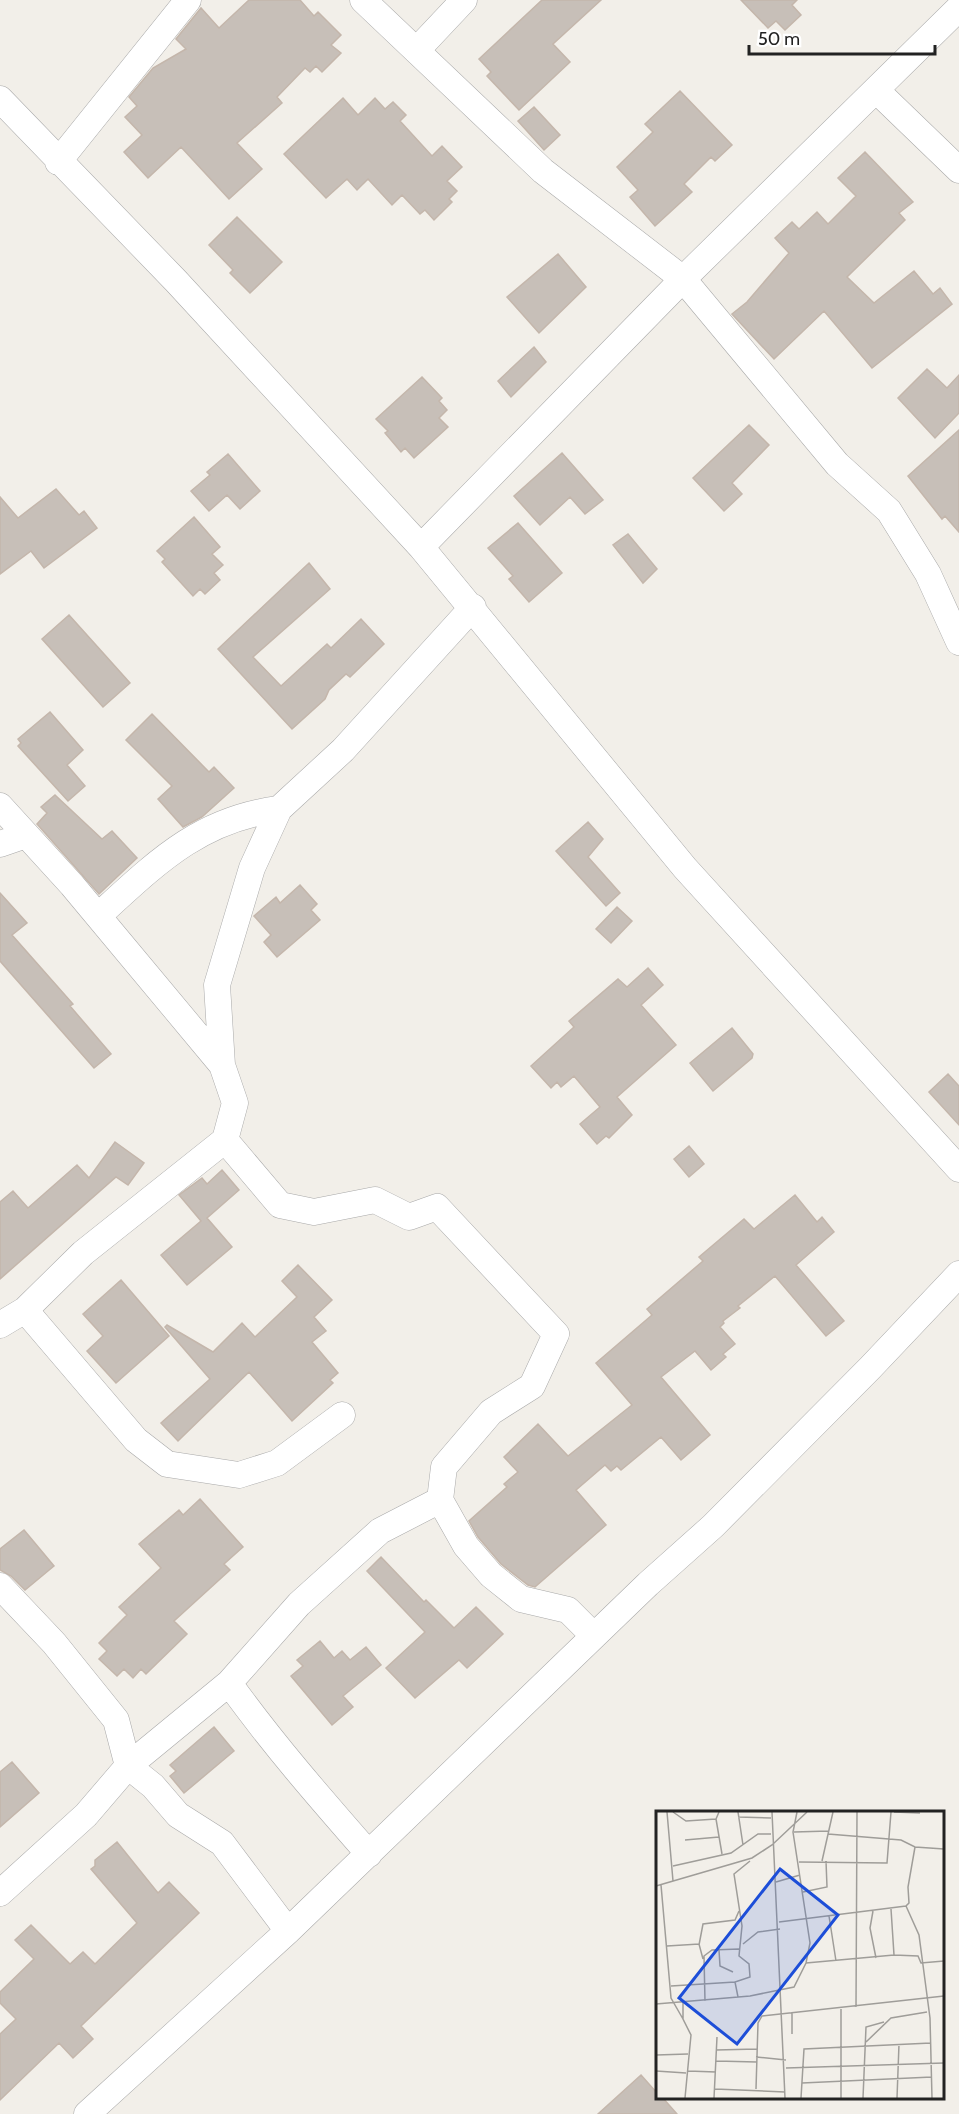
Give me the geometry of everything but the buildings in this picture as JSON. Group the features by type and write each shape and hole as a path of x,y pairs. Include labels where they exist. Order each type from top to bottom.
{"street":[{"path":"58,162 188,0"},
{"path":"363,0 543,171 683,279 837,464 889,511 928,574 959,642"},
{"path":"417,50 464,0"},
{"path":"421,547 683,279 959,8"},
{"path":"876,90 959,170"},
{"path":"0,99 58,162 176,280 421,547 473,607 685,868 959,1169"},
{"path":"0,1325 25,1310 83,1253 225,1140 235,1103 222,1065 217,985 252,868 279,809 343,750 473,607"},
{"path":"0,806 98,916 222,1065"},
{"path":"98,916 152,867 185,842 223,822 248,813 279,809"},
{"path":"0,844 26,835"},
{"path":"225,1140 280,1205 314,1212 375,1200 409,1217 438,1207 556,1334 532,1386 491,1412 444,1467 440,1500 466,1546 491,1575 521,1599 568,1610 594,1636"},
{"path":"87,2114 288,1931 594,1636 713,1526 870,1368 959,1274"},
{"path":"25,1310 136,1440 167,1464 239,1475 277,1463 342,1416"},
{"path":"0,1893 86,1815 128,1766 230,1683 299,1604 380,1531 440,1500"},
{"path":"0,1586 54,1644 116,1720 128,1766 153,1785 178,1815 222,1844 288,1931"},
{"path":"230,1683 260,1726 303,1779 369,1854"}]}
